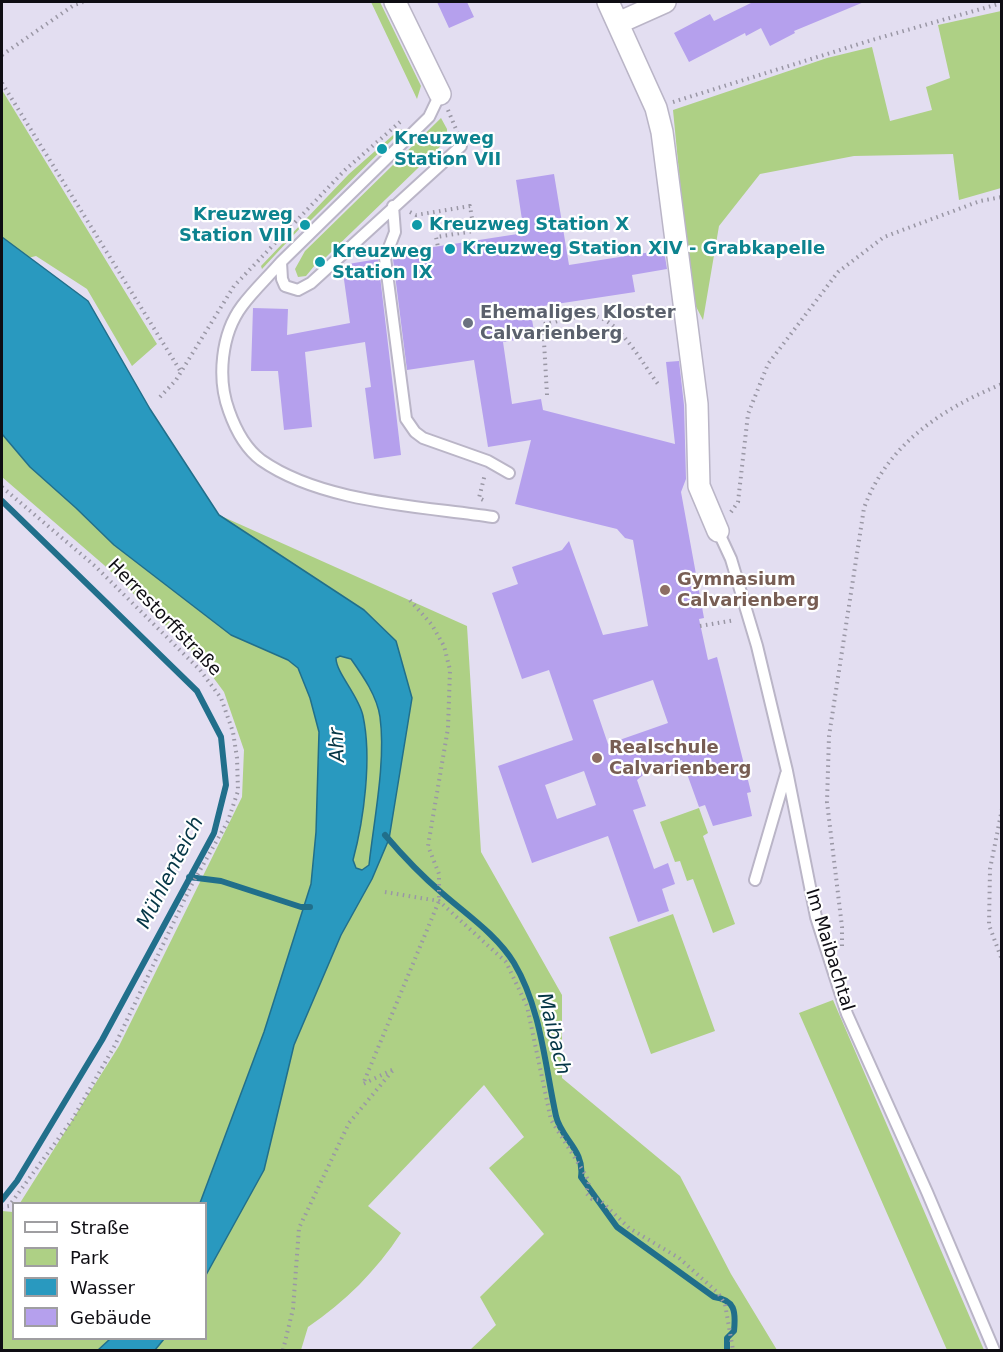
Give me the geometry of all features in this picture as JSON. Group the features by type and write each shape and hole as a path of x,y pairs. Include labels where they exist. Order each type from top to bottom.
{"street":[{"path":"395,2 445,103"},
{"path":"608,2 656,108 662,132 697,404 699,486 718,531"},
{"path":"618,23 664,2"}],"lane":[{"path":"445,103 281,262 241,308 228,334 223,360 224,398 235,430 259,459 303,483 352,496 493,517"},
{"path":"281,262 282,279 285,286 291,290 298,290 311,283 461,146"},
{"path":"393,206 395,232 385,258 406,419 415,432 423,438 488,461 509,473"},
{"name":"Im Maibachtal","path":"718,531 731,560 749,617 787,771 816,917 847,1014 927,1192 994,1350"},
{"path":"755,880 787,771"}],"path":[{"path":"2,55 74,5 83,2"},
{"path":"656,108 872,40 1002,3"},
{"path":"2,83 180,372"},
{"path":"445,103 461,146"},
{"path":"718,531 738,502 748,414 768,364 838,272 884,237 980,201 1002,197"},
{"path":"416,215 470,206 474,231 436,237 438,246"},
{"path":"547,395 543,324 593,315 614,327 635,351 658,384"},
{"path":"832,963 840,958 842,927 827,802 829,736 864,508 871,488 888,460 921,429 972,396 1002,384"},
{"path":"488,461 479,498 488,502 493,517"},
{"name":"Herrestorffstraße","path":"2,487 95,566 200,670 221,698 233,732 238,791 228,821 191,886 115,1045 82,1102 9,1206 2,1206"},
{"path":"283,1350 293,1309 299,1228 349,1123 394,1069 363,1084 439,899 439,874 428,846 448,728 450,670 444,646 432,625 408,598"},
{"path":"700,626 733,620"},
{"path":"1002,809 990,869 989,925 1002,960"},
{"path":"385,892 439,899 506,962 527,1006 551,1120 589,1182 586,1193 592,1199 600,1200 629,1228 679,1258 718,1293 725,1304 733,1350"}],"green space":[{"path":"371,2 380,2 421,86 417,99"},
{"path":"1001,11 1001,188 959,200 953,154 854,156 760,174 719,226 703,320 691,297 673,110 827,58 872,47 890,121 932,110 926,87 950,78 938,25"},
{"path":"2,90 157,344 132,366 87,289 36,256 28,258 2,237"},
{"path":"441,118 447,129 447,140 325,258 320,259 306,276 298,277 295,269 305,251"},
{"path":"400,129 402,130 309,222 302,226 262,269 261,266 349,174"},
{"path":"2,434 30,467 114,545 231,635 288,660 298,668 310,698 319,732 316,832 311,884 264,1032 200,1202 21,1202 119,1046 242,797 244,750 224,692 198,657 104,565 2,477"},
{"path":"219,515 467,626 481,852 562,995 562,1078 680,1176 731,1274 777,1350 470,1350 496,1325 480,1297 544,1234 489,1168 524,1137 484,1085 368,1206 401,1233 359,1285 308,1327 301,1350 155,1350 163,1340 207,1340 207,1273 264,1170 294,1045 341,935 372,879 389,839 396,641 364,610"},
{"path":"340,656 351,659 360,672 373,694 380,717 382,753 379,791 369,865 362,870 356,868 353,860 366,788 366,732 361,708 337,664 336,658"},
{"path":"699,808 708,833 703,836 735,924 713,933 693,879 687,881 680,861 675,862 660,822"},
{"path":"673,914 715,1031 651,1054 609,937"},
{"path":"833,1000 984,1350 947,1350 799,1013"},
{"path":"2,1211 12,1212 12,1340 109,1340 98,1350 2,1350"}],"water":[{"name":"Ahr","path":"2,237 88,301 150,409 219,515 364,610 396,641 412,698 389,839 372,879 341,935 294,1045 264,1170 207,1273 207,1202 200,1202 264,1032 311,884 316,832 319,732 310,698 298,668 288,660 231,635 114,545 30,467 2,434","holes":["340,656 351,659 365,679 376,701 380,717 382,753 369,865 362,870 356,868 353,860 366,788 366,733 361,708 340,671 336,658"]},
{"path":"109,1340 163,1340 155,1350 98,1350"}],"building":[{"path":"437,2 467,2 474,17 449,28"},
{"path":"753,2 864,2 794,31 795,33 770,46 761,28 746,36 745,33 689,62 674,33 710,14 714,21"},
{"path":"554,174 569,265 664,250 667,269 632,275 635,292 530,308 535,337 503,342 512,404 541,399 543,410 675,444 666,362 679,361 684,405 686,479 681,492 704,618 699,619 708,660 717,657 751,792 747,793 752,816 713,826 705,805 699,807 682,760 648,771 637,780 646,806 633,810 654,869 668,863 675,884 662,889 669,911 638,922 608,836 532,863 498,766 573,740 549,670 522,679 492,593 518,584 512,567 562,550 569,541 603,635 648,626 633,540 625,538 617,529 515,504 531,440 488,447 474,360 407,370 393,259 395,253 524,233 516,180","holes":["653,680 668,723 608,744 593,700","584,771 596,805 557,819 545,785"]},
{"path":"378,259 401,455 374,459 365,388 371,387 365,342 305,352 312,427 284,430 278,371 251,371 253,308 288,309 287,335 350,323 342,265"}],"waterway":[{"name":"Mühlenteich","path":"2,501 197,691 221,737 226,785 214,833 102,1040 17,1181 2,1200"},
{"name":"Maibach","path":"385,835 427,880 490,934 514,963 523,980 536,1018 556,1116 579,1159 581,1177 617,1227 714,1297 730,1304 733,1308 735,1324 734,1331 727,1338 727,1350"},
{"path":"189,877 221,881 301,907 310,907"}],"place":[{"name":"Kreuzweg Station VII","path":"382,149"},
{"name":"Kreuzweg Station VIII","path":"305,225"},
{"name":"Kreuzweg Station X","path":"417,225"},
{"name":"Kreuzweg Station XIV - Grabkapelle","path":"450,249"},
{"name":"Kreuzweg Station IX","path":"320,262"},
{"name":"Ehemaliges Kloster Calvarienberg","path":"468,323"},
{"name":"Gymnasium Calvarienberg","path":"665,590"},
{"name":"Realschule Calvarienberg","path":"597,758"}]}
